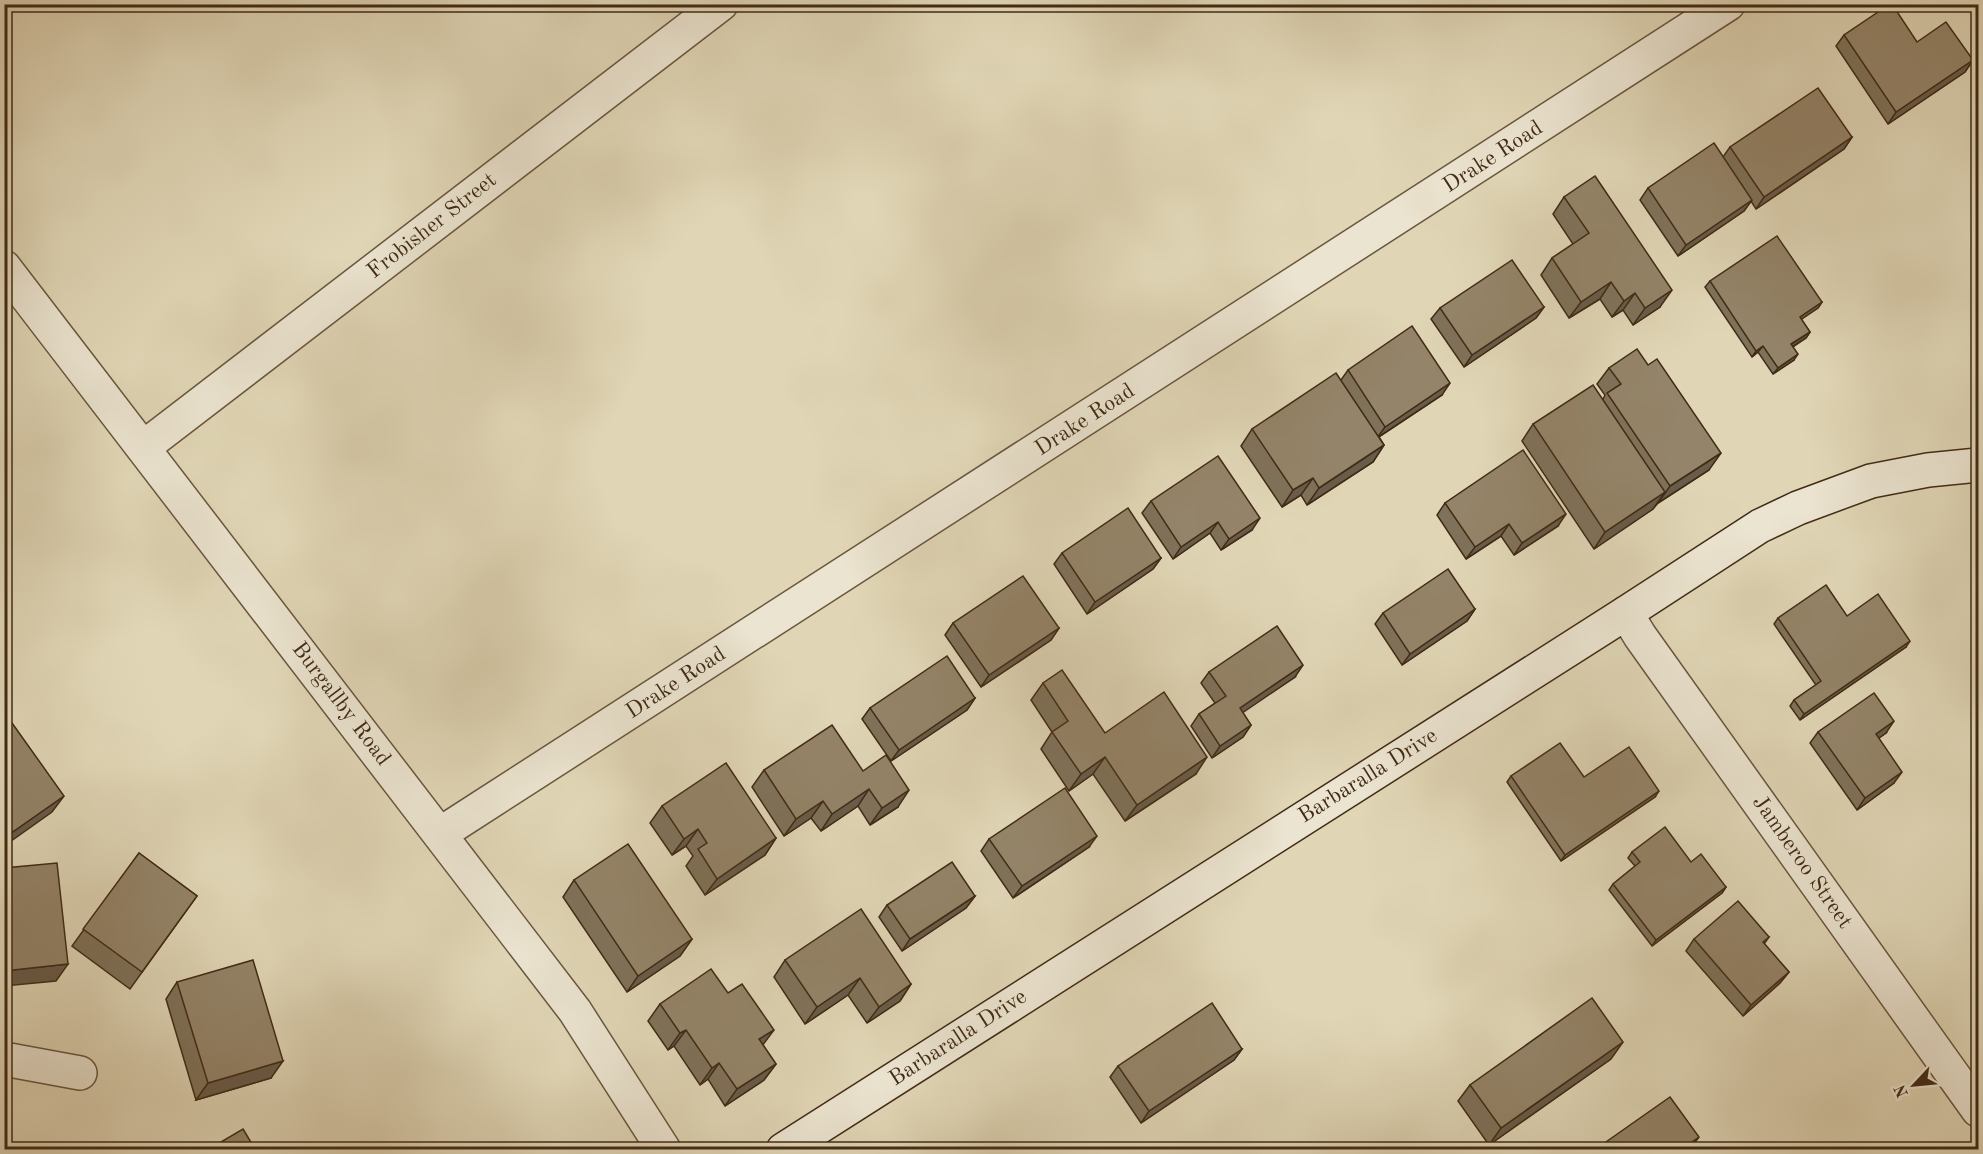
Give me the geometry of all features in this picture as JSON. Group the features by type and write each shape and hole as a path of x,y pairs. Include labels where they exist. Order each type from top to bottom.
{"street":[{"name":"Frobisher Street","path":"144,447 721,4"},
{"name":"Drake Road","path":"440,834 1728,4"},
{"name":"Burgallby Road","path":"4,267 575,1011 664,1149"},
{"name":"Barbaralla Drive","path":"783,1149 1760,526 1798,508 1871,481 1929,470 1978,465"},
{"name":"Jamberoo Street","path":"1626,613 1640,636 1978,1110"},
{"path":"4,1059 80,1072"}],"building":[{"path":"1890,4 1917,42 1946,22 1973,60 1896,112 1844,35"},
{"path":"1818,88 1852,137 1764,197 1730,147"},
{"path":"1714,143 1752,200 1686,245 1648,188"},
{"path":"1595,176 1672,290 1645,308 1635,293 1624,301 1611,282 1581,302 1552,258 1589,233 1564,197"},
{"path":"1777,236 1822,302 1800,317 1810,332 1791,344 1798,354 1778,368 1763,346 1756,351 1710,281"},
{"path":"1512,260 1544,307 1472,355 1440,308"},
{"path":"1412,326 1450,383 1385,427 1348,370"},
{"path":"1637,349 1648,365 1657,359 1721,453 1670,486 1607,393 1621,384 1609,368"},
{"path":"1336,373 1384,445 1319,488 1313,478 1293,490 1252,429"},
{"path":"1593,385 1665,492 1605,532 1533,424"},
{"path":"1523,450 1566,514 1522,543 1509,524 1475,547 1445,503"},
{"path":"1218,456 1260,518 1229,539 1218,522 1181,547 1151,501"},
{"path":"1128,508 1161,558 1095,602 1062,553"},
{"path":"1448,569 1475,609 1410,654 1383,613"},
{"path":"1023,576 1059,628 989,675 953,623"},
{"path":"1826,585 1847,616 1878,594 1910,641 1804,714 1794,700 1821,681 1778,618"},
{"path":"1277,626 1303,665 1240,708 1251,725 1220,746 1199,714 1226,696 1209,672"},
{"path":"947,656 975,698 899,750 870,708"},
{"path":"1062,670 1105,733 1164,692 1207,757 1137,805 1105,757 1081,774 1052,732 1068,721 1043,683"},
{"path":"1874,693 1894,721 1876,734 1902,772 1865,798 1818,732"},
{"path":"12,723 64,796 4,838 4,728"},
{"path":"832,725 863,771 886,755 909,790 882,808 869,789 832,814 823,801 796,819 764,770"},
{"path":"1560,743 1584,777 1629,747 1659,791 1565,855 1511,776"},
{"path":"726,763 776,838 717,879 698,849 707,843 698,829 684,839 662,806"},
{"path":"1065,788 1097,836 1022,886 989,839"},
{"path":"1665,827 1691,862 1701,854 1726,887 1656,940 1613,884 1640,862 1632,852"},
{"path":"628,844 692,939 638,976 574,880"},
{"path":"139,853 197,896 142,972 83,929"},
{"path":"952,862 975,896 910,939 887,905"},
{"path":"57,863 68,964 4,971 4,868"},
{"path":"1738,901 1769,937 1763,942 1789,972 1751,1005 1694,939"},
{"path":"861,909 911,984 879,1007 860,978 817,1007 785,960"},
{"path":"253,960 283,1061 208,1083 177,982"},
{"path":"711,969 728,993 742,984 774,1030 759,1039 776,1064 737,1089 719,1063 712,1068 686,1030 680,1033 660,1004"},
{"path":"1592,998 1623,1042 1501,1128 1470,1085"},
{"path":"1212,1003 1242,1049 1149,1111 1118,1066"},
{"path":"1670,1097 1699,1137 1682,1149 1596,1149"},
{"path":"243,1129 255,1149 209,1149"}]}
